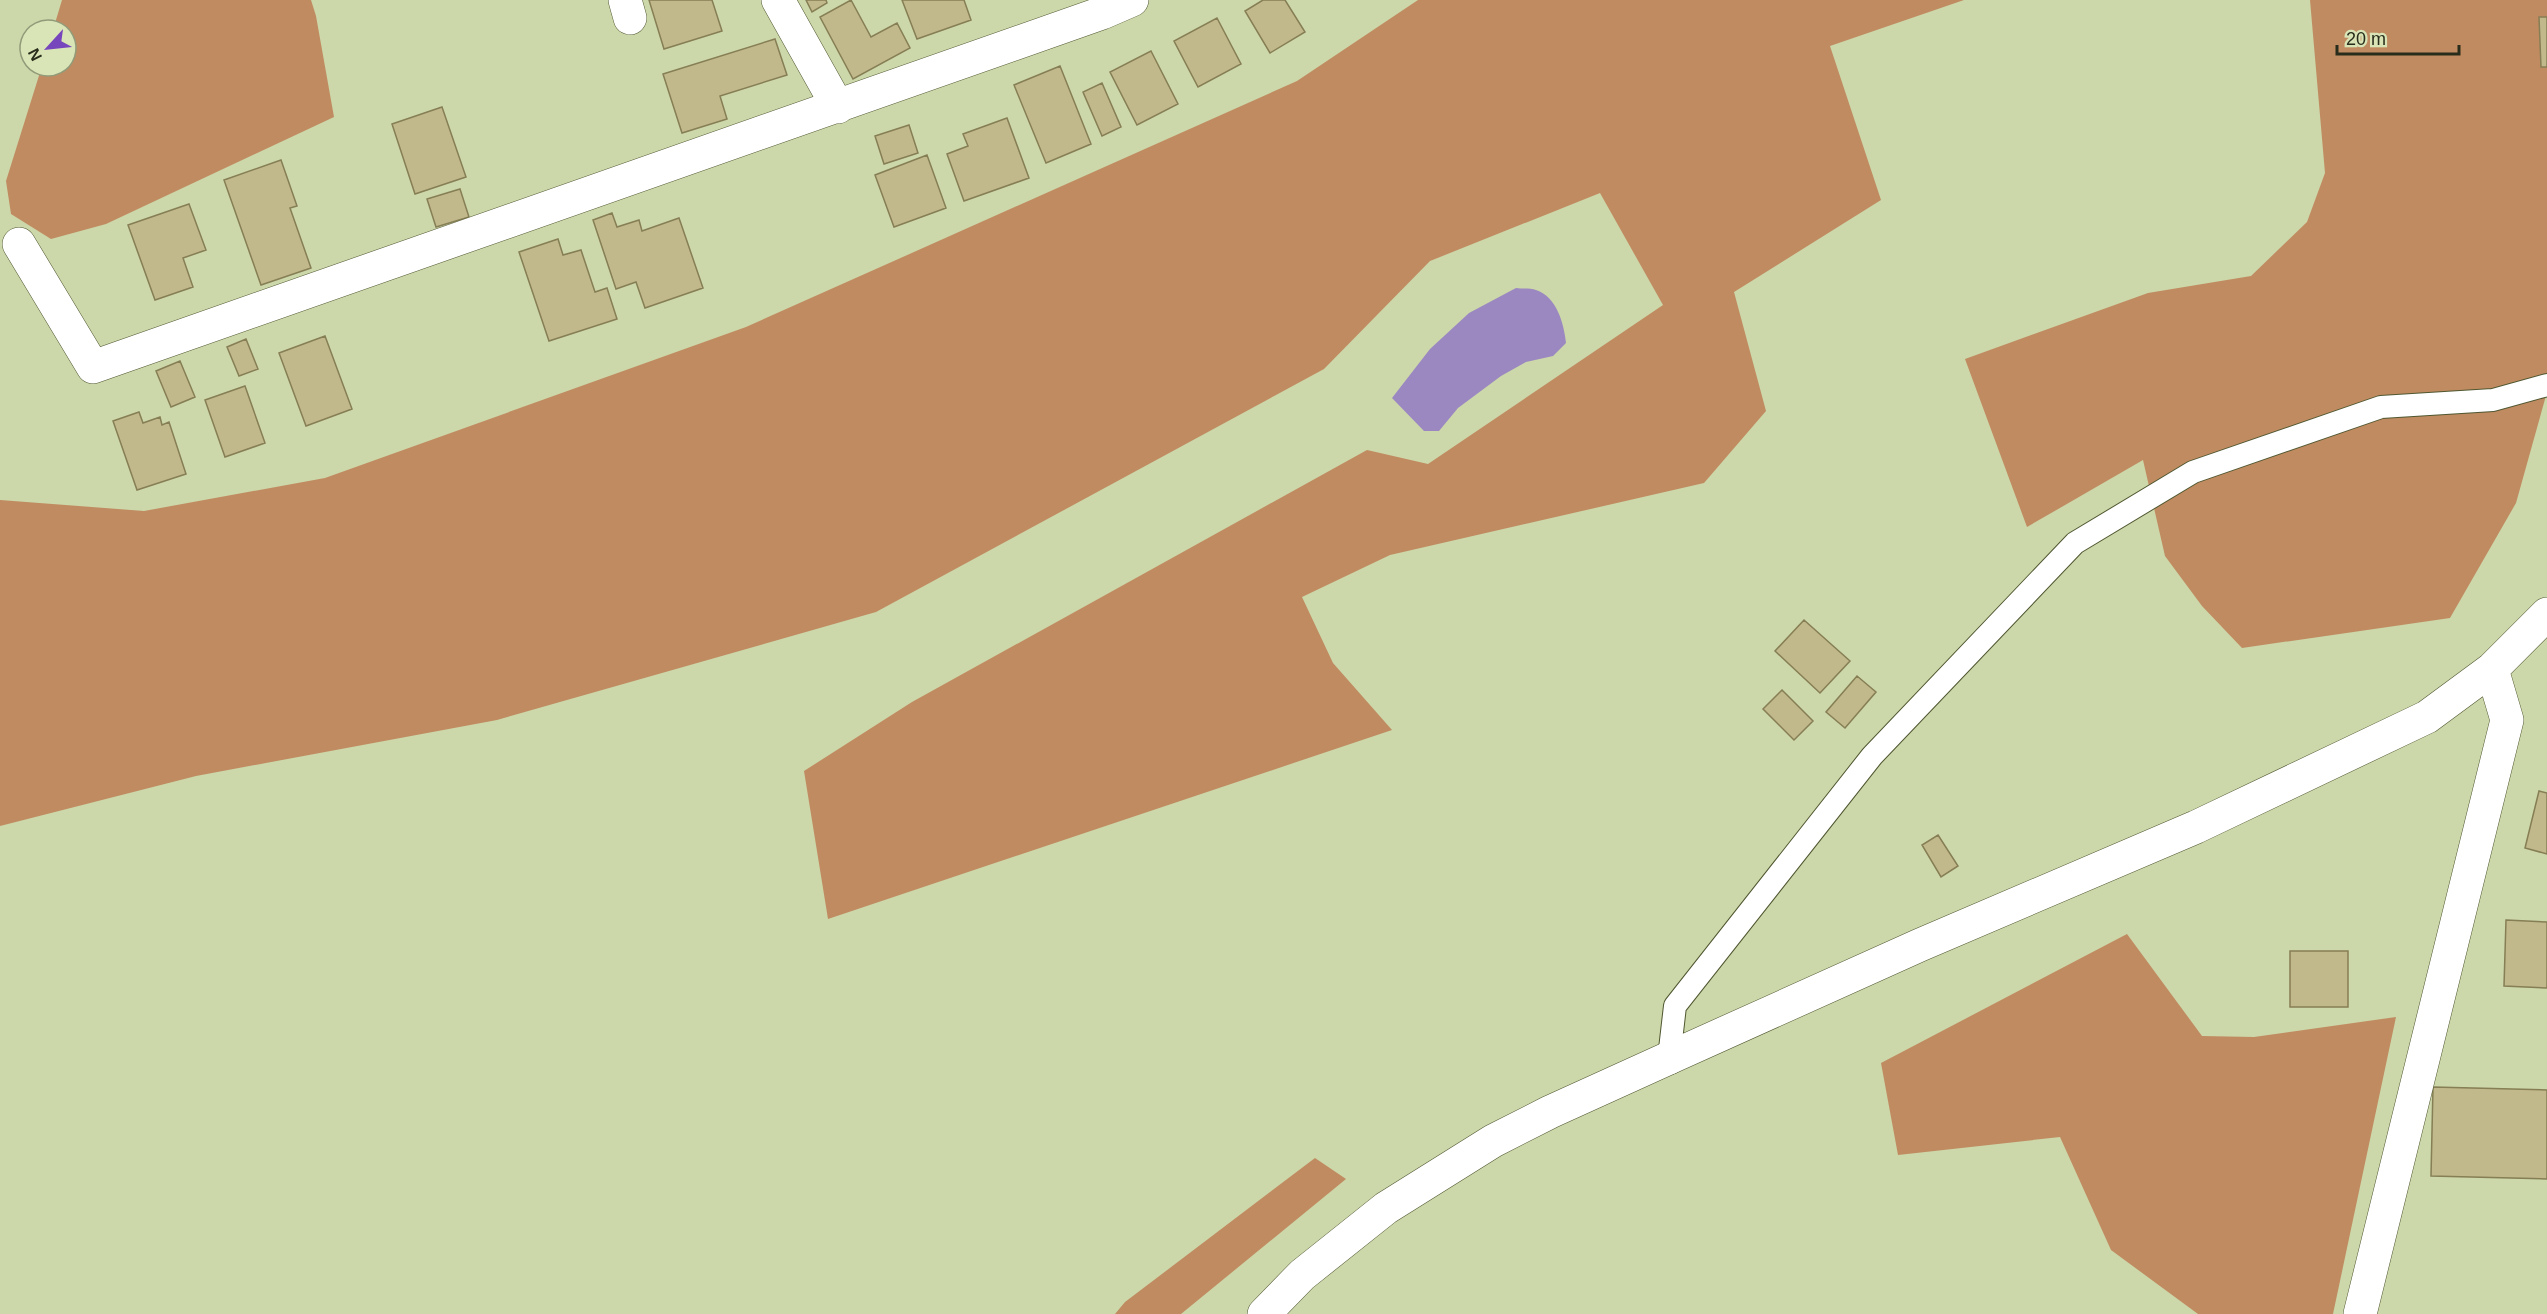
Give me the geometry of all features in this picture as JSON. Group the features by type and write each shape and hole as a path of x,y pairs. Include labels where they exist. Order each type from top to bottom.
{"street":[{"path":"778,0 838,107"},
{"path":"19,244 93,367 838,107 1102,13 1132,0"},
{"path":"1264,1314 1302,1275 1386,1208 1492,1141 1550,1112 1920,945 2196,827 2427,717 2492,669 2547,614"},
{"path":"2360,1314 2507,720 2492,669"}],"lane":[{"path":"1669,1058 1675,1006 1682,996 1872,756 2075,543 2193,472 2381,407 2493,400 2547,385"}],"shaded area":[{"path":"62,0 311,0 316,16 334,117 106,224 51,239 11,214 6,181 38,78 78,78 78,18 57,18"},
{"path":"1418,0 1964,0 1830,46 1881,200 1734,292 1766,411 1704,483 1390,555 1302,597 1333,663 1392,730 828,919 804,771 912,702 1367,450 1428,464 1663,305 1600,193 1430,261 1324,369 876,612 497,720 196,776 0,826 0,500 144,511 325,478 746,327 1297,81"},
{"path":"2310,0 2547,0 2547,392 2516,503 2450,618 2242,648 2202,606 2165,556 2143,460 2027,527 1965,359 2148,293 2251,276 2307,222 2325,173"},
{"path":"1516,288 1536,290 1549,299 1558,312 1566,343 1553,356 1526,362 1501,376 1458,408 1439,431 1424,431 1392,398 1430,349 1469,313"},
{"path":"2127,934 2202,1036 2254,1037 2396,1017 2333,1314 2198,1314 2111,1250 2060,1137 1898,1155 1881,1063"},
{"path":"1315,1158 1346,1179 1181,1314 1115,1314 1125,1302"}],"building":[{"path":"649,0 712,0 722,31 664,49"},
{"path":"806,0 826,0 827,3 812,12"},
{"path":"851,0 871,37 897,23 910,48 853,79 820,17"},
{"path":"902,0 964,0 971,20 917,39"},
{"path":"1263,0 1285,0 1305,32 1270,53 1245,11"},
{"path":"2539,17 2547,17 2547,67 2541,67"},
{"path":"1217,18 1241,64 1198,87 1174,41"},
{"path":"775,39 787,75 720,96 727,119 682,133 663,74"},
{"path":"1151,51 1178,104 1137,125 1110,72"},
{"path":"1060,66 1091,144 1046,163 1014,85"},
{"path":"1102,83 1121,127 1102,136 1083,92"},
{"path":"442,107 466,177 415,194 392,124"},
{"path":"1007,118 1029,178 964,201 947,154 968,146 963,134"},
{"path":"909,125 918,153 884,164 875,136"},
{"path":"927,155 946,208 894,227 875,175"},
{"path":"281,160 297,206 290,208 311,268 261,285 224,180"},
{"path":"460,189 469,217 436,227 427,199"},
{"path":"189,204 206,250 183,258 193,287 155,300 128,225"},
{"path":"612,213 617,227 639,220 642,231 679,218 703,288 645,308 636,282 616,289 593,220"},
{"path":"558,239 563,255 581,250 595,292 607,288 617,319 549,341 519,252"},
{"path":"325,336 352,409 306,426 279,353"},
{"path":"246,339 258,369 239,376 227,347"},
{"path":"180,361 195,397 171,407 156,371"},
{"path":"245,386 265,443 225,457 205,400"},
{"path":"139,412 143,423 160,417 162,425 169,422 186,474 137,490 113,421"},
{"path":"1804,620 1850,661 1820,693 1775,651"},
{"path":"1857,676 1876,692 1845,728 1826,712"},
{"path":"1782,690 1813,721 1794,740 1763,709"},
{"path":"2539,791 2547,793 2547,854 2525,848"},
{"path":"1938,835 1958,866 1941,877 1922,845"},
{"path":"2506,920 2547,922 2547,988 2504,986"},
{"path":"2290,951 2348,951 2348,1007 2290,1007"},
{"path":"2433,1087 2547,1090 2547,1179 2431,1176"}]}
